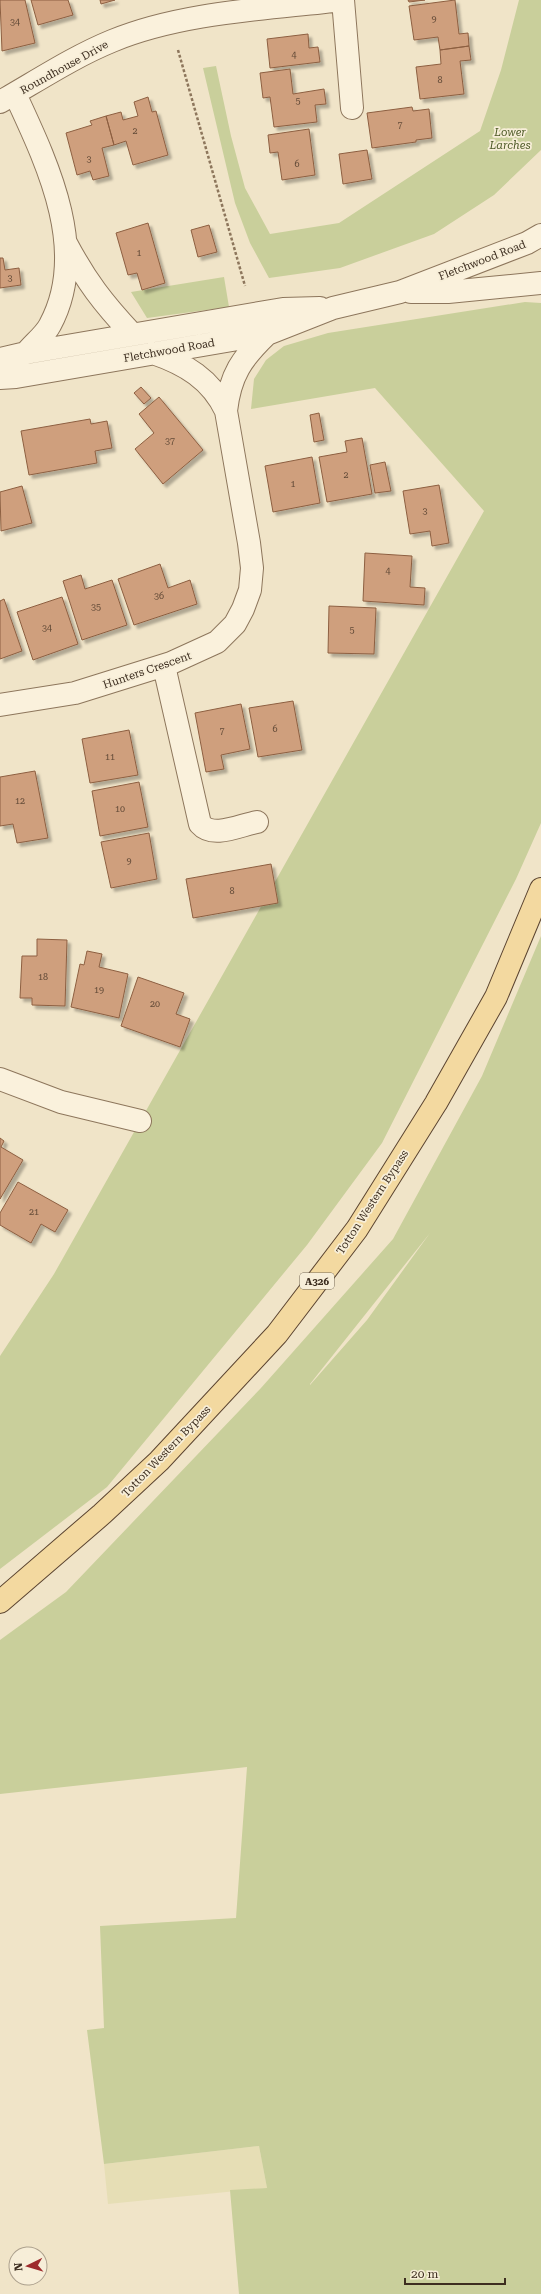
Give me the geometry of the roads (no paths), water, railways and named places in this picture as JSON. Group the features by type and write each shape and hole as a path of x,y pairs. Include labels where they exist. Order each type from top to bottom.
{"main road":[{"name":"Totton Western Bypass","path":"0,1602 102,1514 159,1461 277,1334 357,1229 436,1103 496,997 541,889"}],"street":[{"name":"Roundhouse Drive","path":"8,98 78,57 113,40 170,23 342,0 352,108"},
{"path":"8,98 51,175 65,240 64,278 59,305 49,327 26,353"},
{"name":"Fletchwood Road","path":"0,378 16,377 267,334 333,308 400,292 502,253 541,235"},
{"path":"65,240 82,274 105,306 132,334"},
{"name":"Fletchwood Road","path":"400,292 448,292 541,283"},
{"name":"Fletchwood Road","path":"0,359 132,334 283,309 333,308"},
{"name":"Hunters Crescent","path":"0,705 75,693 164,666 200,651 222,638 235,624 243,610 250,590 252,568 226,411 228,396 238,366 248,352 267,334"},
{"name":"Hunters Crescent","path":"151,353 182,365 210,385 226,411"},
{"path":"164,666 200,824 205,829 213,831 256,822"},
{"path":"0,1079 61,1102 140,1121"}],"park label":[{"name":"Lower Larches","path":"510,138"}]}
